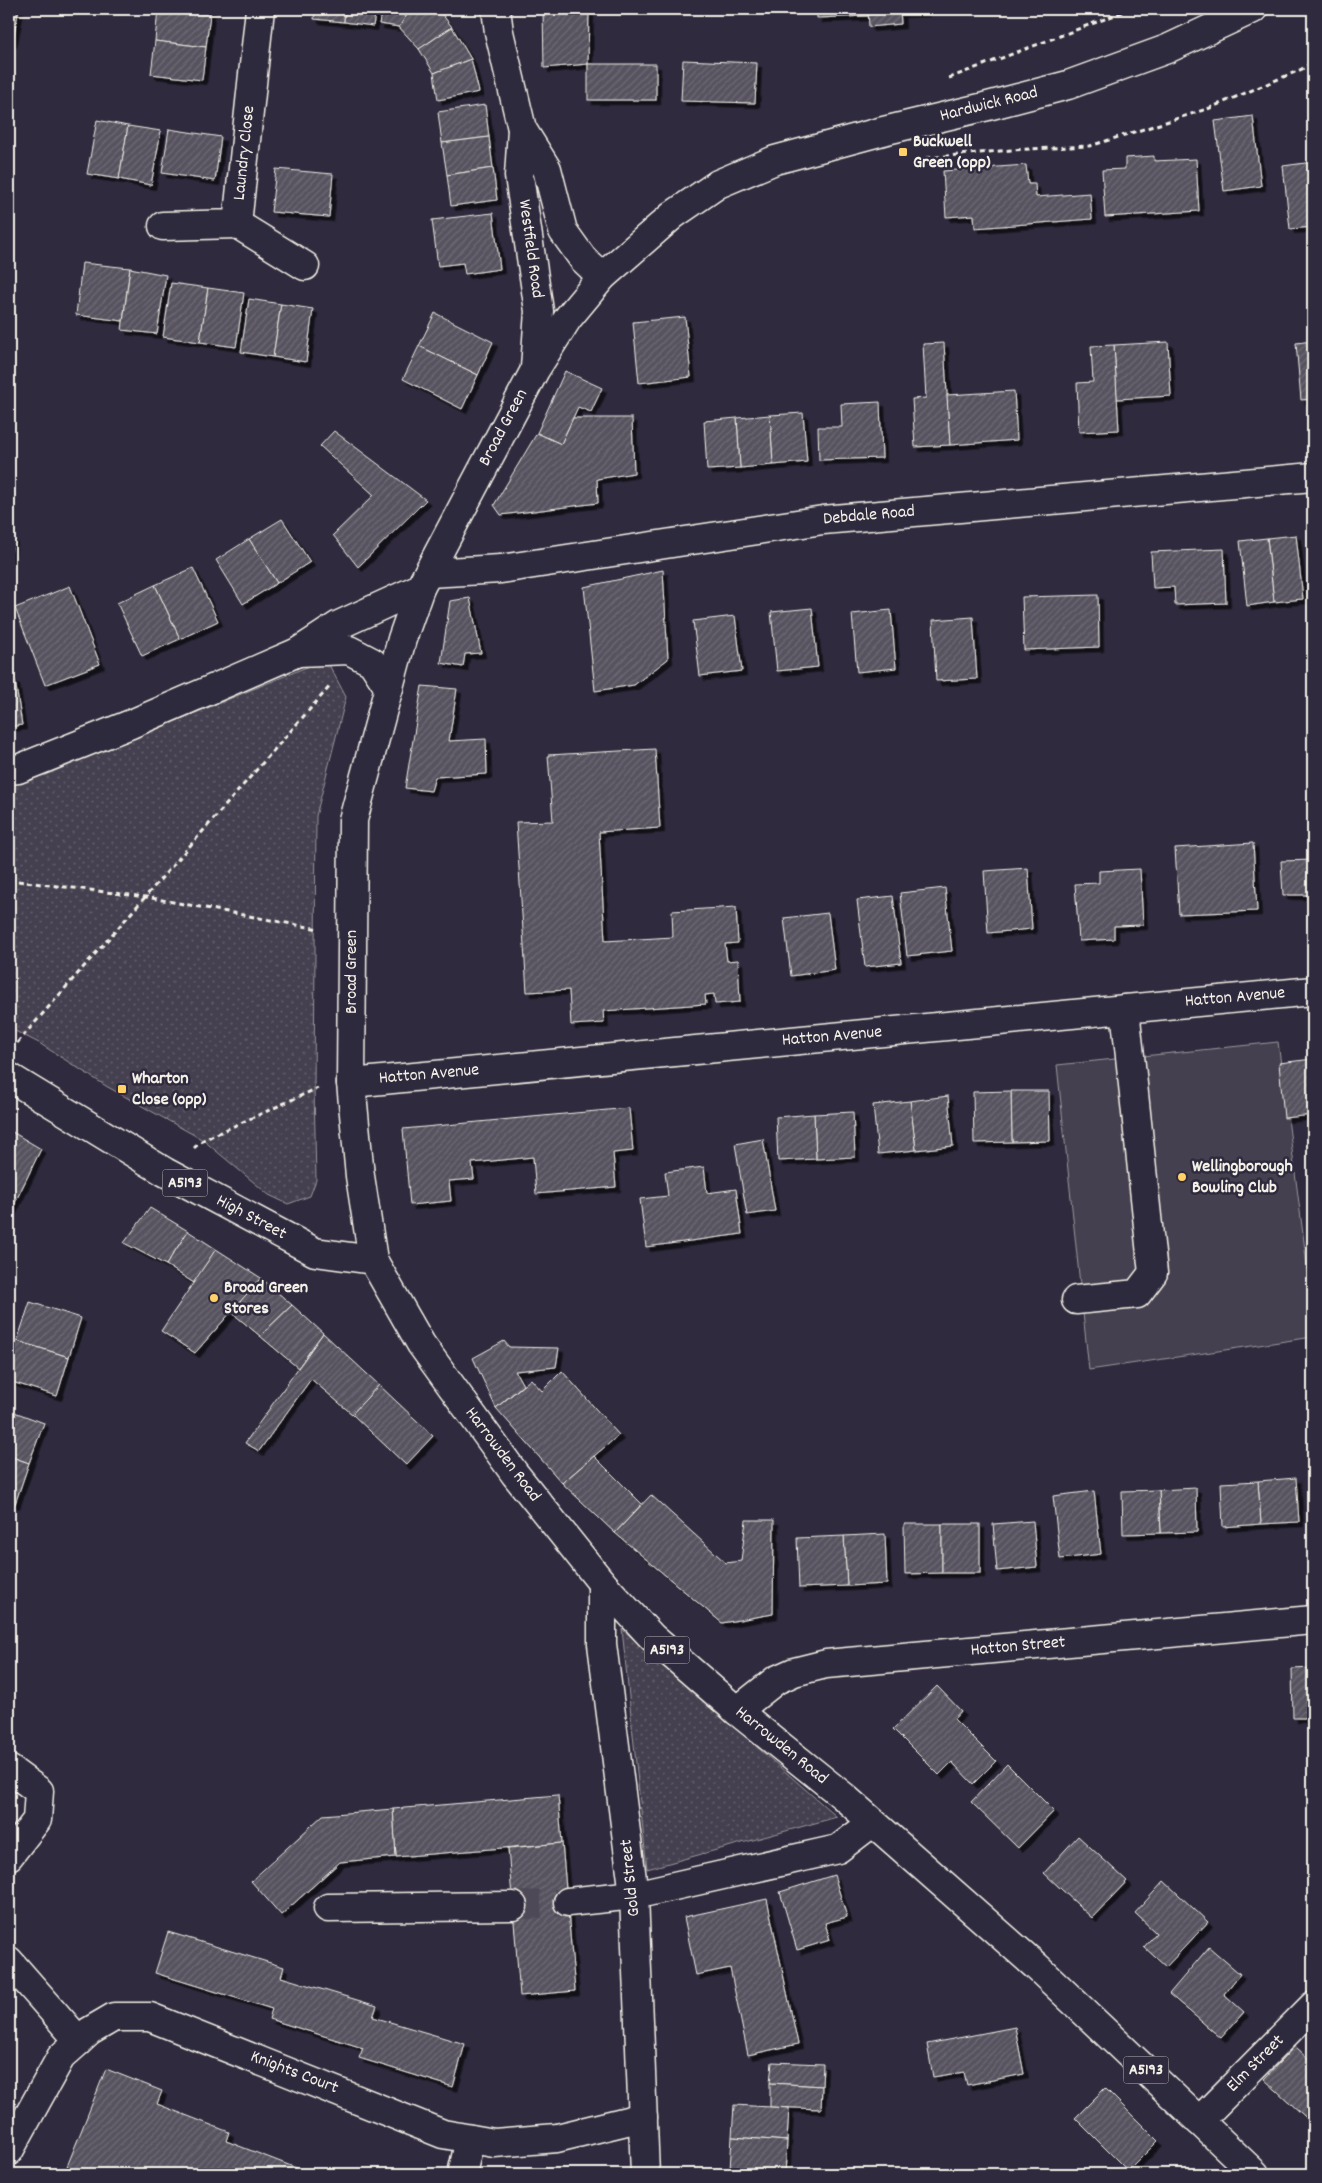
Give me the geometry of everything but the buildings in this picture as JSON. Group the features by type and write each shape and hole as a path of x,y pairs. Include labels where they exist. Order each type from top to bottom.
{"street":[{"name":"Laundry Close","path":"163,226 238,224 260,9"},
{"name":"Westfield Road","path":"496,9 499,32 522,129 519,176 539,311 535,370"},
{"name":"Hardwick Road","path":"602,277 673,215 718,184 775,160 1068,85 1167,49 1253,9"},
{"name":"Westfield Road","path":"522,129 547,169 563,231 578,252 602,277"},
{"path":"238,224 305,266"},
{"name":"Broad Green","path":"372,1260 360,1176 351,1083 353,820 402,639 424,580 535,370 568,318 602,277"},
{"name":"Debdale Road","path":"424,580 822,520 1313,477"},
{"path":"9,770 122,727 298,652 339,625 424,580"},
{"path":"298,652 349,650 372,662 389,688"},
{"name":"Hatton Avenue","path":"351,1083 1313,991"},
{"path":"1076,1300 1137,1294 1153,1273 1125,1009"},
{"name":"High Street","path":"9,1077 165,1172 315,1252 372,1260"},
{"name":"Harrowden Road","path":"372,1260 420,1344 515,1474 602,1583 652,1636 737,1711 843,1796 1036,1966 1255,2174"},
{"name":"Gold Street","path":"602,1583 602,1644 634,1894 645,2174"},
{"name":"Hatton Street","path":"737,1711 776,1680 794,1672 826,1664 1313,1620"},
{"path":"9,1768 39,1791 37,1820 9,1856"},
{"path":"568,1902 634,1894 838,1849 872,1823"},
{"path":"328,1908 513,1906"},
{"path":"9,1962 78,2041"},
{"name":"Elm Street","path":"1200,2121 1313,2006"},
{"name":"Knights Court","path":"9,2151 61,2057 90,2031 114,2018 150,2017 444,2134 494,2142 557,2138 643,2117"},
{"path":"462,2174 470,2138"}],"path":[{"path":"944,79 1131,9"},
{"path":"924,158 1011,150 1090,146 1210,108 1302,69 1313,61"},
{"path":"15,1046 336,679"},
{"path":"9,880 146,897 352,935"},
{"path":"165,1172 203,1140 314,1089 351,1083"}],"shaded area":[{"path":"326,659 346,697 316,816 314,1089 316,1180 310,1196 288,1204 269,1195 203,1140 106,1086 39,1043 9,1028 9,785 45,775"},
{"name":"Wellingborough Bowling Club","path":"1278,1042 1310,1288 1313,1288 1313,1337 1089,1370 1057,1065"},
{"path":"622,1629 837,1817 647,1869"}],"tunnel":[{"path":"513,1906 568,1902"}],"place":[{"name":"Buckwell Green (opp)","path":"903,152"},
{"name":"Wharton Close (opp)","path":"122,1089"},
{"name":"Wellingborough Bowling Club","path":"1182,1177"},
{"name":"Broad Green Stores","path":"214,1298"}]}
